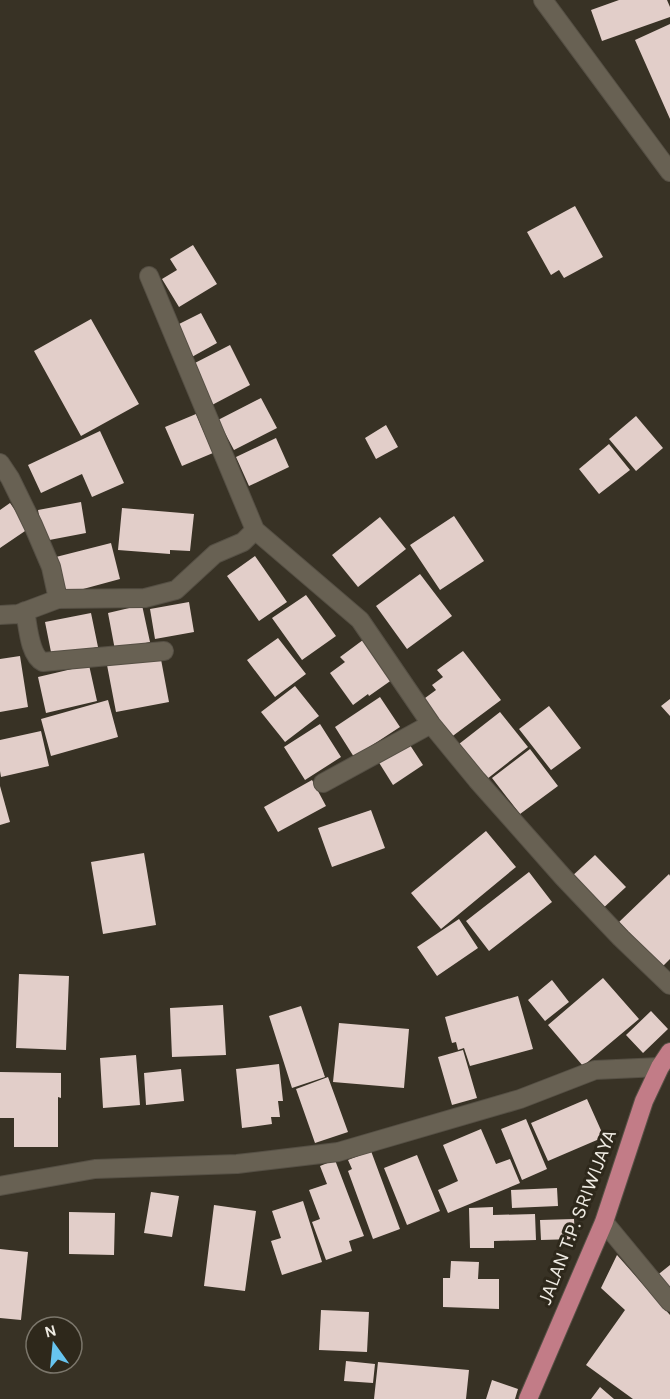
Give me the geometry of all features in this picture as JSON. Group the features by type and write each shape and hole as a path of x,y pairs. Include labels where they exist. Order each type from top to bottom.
{"main road":[{"name":"JALAN T.P. SRIWIJAYA","path":"528,1399 604,1222 644,1101 660,1067 670,1052"}],"street":[{"path":"543,0 670,172"},
{"path":"148,276 255,530 360,620 431,724 563,877 670,985"},
{"path":"0,462 38,535 51,567 58,599"},
{"path":"0,615 18,614 58,599 145,598 176,590 215,554 243,542 255,530"},
{"path":"25,611 34,653 43,662 164,651"},
{"path":"323,783 431,724"},
{"path":"0,1186 95,1169 237,1164 338,1152 520,1099 595,1070 660,1067"},
{"path":"604,1222 670,1302"}],"building":[{"path":"619,0 667,0 670,17 602,41 591,10"},
{"path":"670,24 670,119 635,40"},
{"path":"575,206 603,257 564,278 559,270 551,275 527,232"},
{"path":"193,245 217,284 179,307 162,279 177,270 170,259"},
{"path":"201,313 217,343 190,358 173,327"},
{"path":"91,319 139,404 81,436 34,351"},
{"path":"230,345 250,385 212,405 191,365"},
{"path":"261,398 277,428 234,450 218,420"},
{"path":"196,414 213,453 182,466 165,427"},
{"path":"636,416 663,448 636,471 609,439"},
{"path":"386,425 398,447 376,459 365,438"},
{"path":"100,431 124,483 92,497 82,474 41,493 28,465"},
{"path":"276,438 289,467 249,486 236,457"},
{"path":"609,444 630,470 599,494 579,469"},
{"path":"81,502 86,533 44,541 38,510"},
{"path":"10,503 28,529 0,548 0,510"},
{"path":"122,508 194,514 190,551 170,550 170,554 118,550"},
{"path":"454,516 484,561 440,590 410,545"},
{"path":"380,517 406,549 358,587 332,555"},
{"path":"111,543 120,579 61,595 52,558"},
{"path":"255,556 287,602 259,621 227,576"},
{"path":"420,574 452,616 407,649 376,606"},
{"path":"306,595 336,636 302,660 272,618"},
{"path":"189,602 194,632 155,639 150,609"},
{"path":"142,605 150,642 115,650 108,613"},
{"path":"91,613 98,647 52,657 45,622"},
{"path":"367,637 396,677 353,705 330,673 345,662 340,657"},
{"path":"278,638 306,674 275,697 247,660"},
{"path":"463,651 501,700 450,738 421,701 436,690 432,685 443,677 437,670"},
{"path":"160,654 169,702 116,712 107,665"},
{"path":"20,656 28,707 0,712 0,659"},
{"path":"89,665 97,701 46,713 38,677"},
{"path":"295,686 319,716 285,742 261,712"},
{"path":"380,697 400,727 354,757 335,727"},
{"path":"670,699 670,716 661,706"},
{"path":"108,700 118,737 51,756 41,719"},
{"path":"549,706 581,748 551,770 519,729"},
{"path":"500,712 528,747 487,779 459,744"},
{"path":"320,724 341,757 305,780 284,747"},
{"path":"41,731 49,766 1,777 0,740"},
{"path":"408,742 423,765 393,785 378,761"},
{"path":"530,749 558,786 520,814 492,778"},
{"path":"312,780 326,806 278,832 264,807"},
{"path":"0,786 10,822 0,825"},
{"path":"371,810 385,848 332,867 318,828"},
{"path":"486,831 516,867 441,929 411,893"},
{"path":"144,853 156,925 103,934 91,862"},
{"path":"595,855 626,887 600,911 570,878"},
{"path":"529,872 552,902 489,951 466,921"},
{"path":"669,874 670,959 662,967 619,922"},
{"path":"459,919 478,948 437,976 417,947"},
{"path":"19,974 69,976 66,1050 16,1048"},
{"path":"603,978 639,1019 583,1066 548,1025"},
{"path":"552,980 569,1002 545,1021 528,1000"},
{"path":"518,996 533,1049 470,1066 464,1048 458,1050 456,1042 452,1043 445,1017"},
{"path":"223,1005 226,1055 172,1057 170,1008"},
{"path":"301,1006 325,1077 292,1088 269,1016"},
{"path":"651,1011 668,1029 643,1053 626,1035"},
{"path":"339,1023 409,1029 404,1088 333,1082"},
{"path":"463,1050 477,1098 452,1105 438,1057"},
{"path":"136,1055 140,1105 103,1108 100,1058"},
{"path":"279,1064 283,1101 278,1101 280,1117 271,1117 272,1124 242,1128 236,1069"},
{"path":"181,1069 184,1101 146,1105 144,1073"},
{"path":"0,1072 61,1073 61,1098 58,1097 58,1147 14,1147 14,1118 0,1118"},
{"path":"328,1077 348,1132 315,1143 296,1089"},
{"path":"587,1099 604,1137 548,1161 531,1123"},
{"path":"526,1119 547,1169 522,1180 501,1129"},
{"path":"481,1129 496,1164 510,1159 520,1183 448,1213 438,1190 458,1181 443,1145"},
{"path":"371,1151 400,1229 373,1239 348,1171 352,1169 348,1160"},
{"path":"417,1155 440,1211 407,1225 384,1168"},
{"path":"335,1160 364,1236 349,1241 352,1251 326,1260 312,1222 320,1219 309,1190 327,1184 320,1166"},
{"path":"557,1188 558,1206 512,1208 511,1190"},
{"path":"151,1192 179,1196 172,1237 144,1233"},
{"path":"303,1201 322,1262 282,1275 271,1241 281,1238 272,1211"},
{"path":"214,1205 256,1211 245,1291 204,1286"},
{"path":"493,1207 493,1215 535,1214 536,1240 494,1241 494,1248 470,1248 469,1208"},
{"path":"69,1212 115,1213 114,1255 69,1254"},
{"path":"574,1219 575,1239 541,1240 540,1220"},
{"path":"0,1249 28,1252 21,1320 0,1318"},
{"path":"617,1255 670,1315 670,1399 633,1399 586,1365 625,1310 601,1288"},
{"path":"451,1261 479,1262 478,1279 499,1279 499,1309 443,1307 443,1278 450,1278"},
{"path":"670,1265 670,1295 655,1277"},
{"path":"321,1310 369,1312 367,1352 319,1350"},
{"path":"346,1361 375,1364 373,1383 344,1381"},
{"path":"378,1362 469,1370 466,1399 374,1399"},
{"path":"492,1380 518,1389 515,1399 486,1399"},
{"path":"600,1387 614,1399 591,1399"}]}
